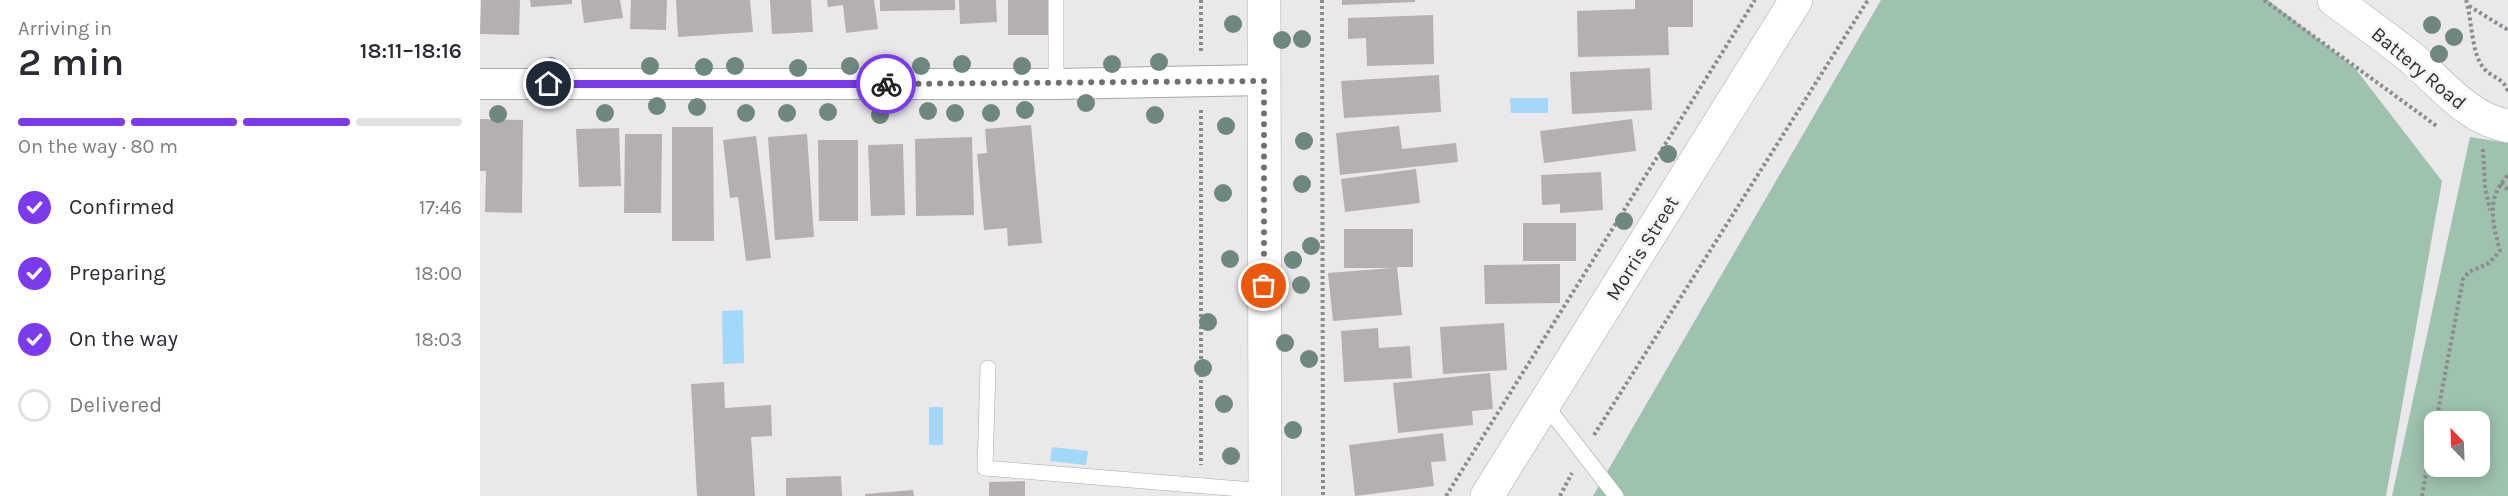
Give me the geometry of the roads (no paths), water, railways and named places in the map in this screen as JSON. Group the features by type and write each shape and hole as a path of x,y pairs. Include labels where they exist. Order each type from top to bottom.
{"street":[{"path":"1264,0 1265,493"},
{"name":"Morris Street","path":"1486,496 1796,0"},
{"name":"Battery Road","path":"2334,0 2406,53 2472,113 2490,121 2499,137"},
{"path":"480,84 1056,84 1264,81"}],"lane":[{"path":"1056,0 1056,84"},
{"path":"987,368 985,468 1265,493"},
{"path":"1544,403 1616,496"}],"water":[{"path":"1510,98 1548,98 1548,113 1511,113"},
{"path":"743,310 744,363 723,364 722,311"},
{"path":"929,407 943,407 943,445 929,445"},
{"path":"1052,447 1088,451 1086,465 1050,461"}]}
